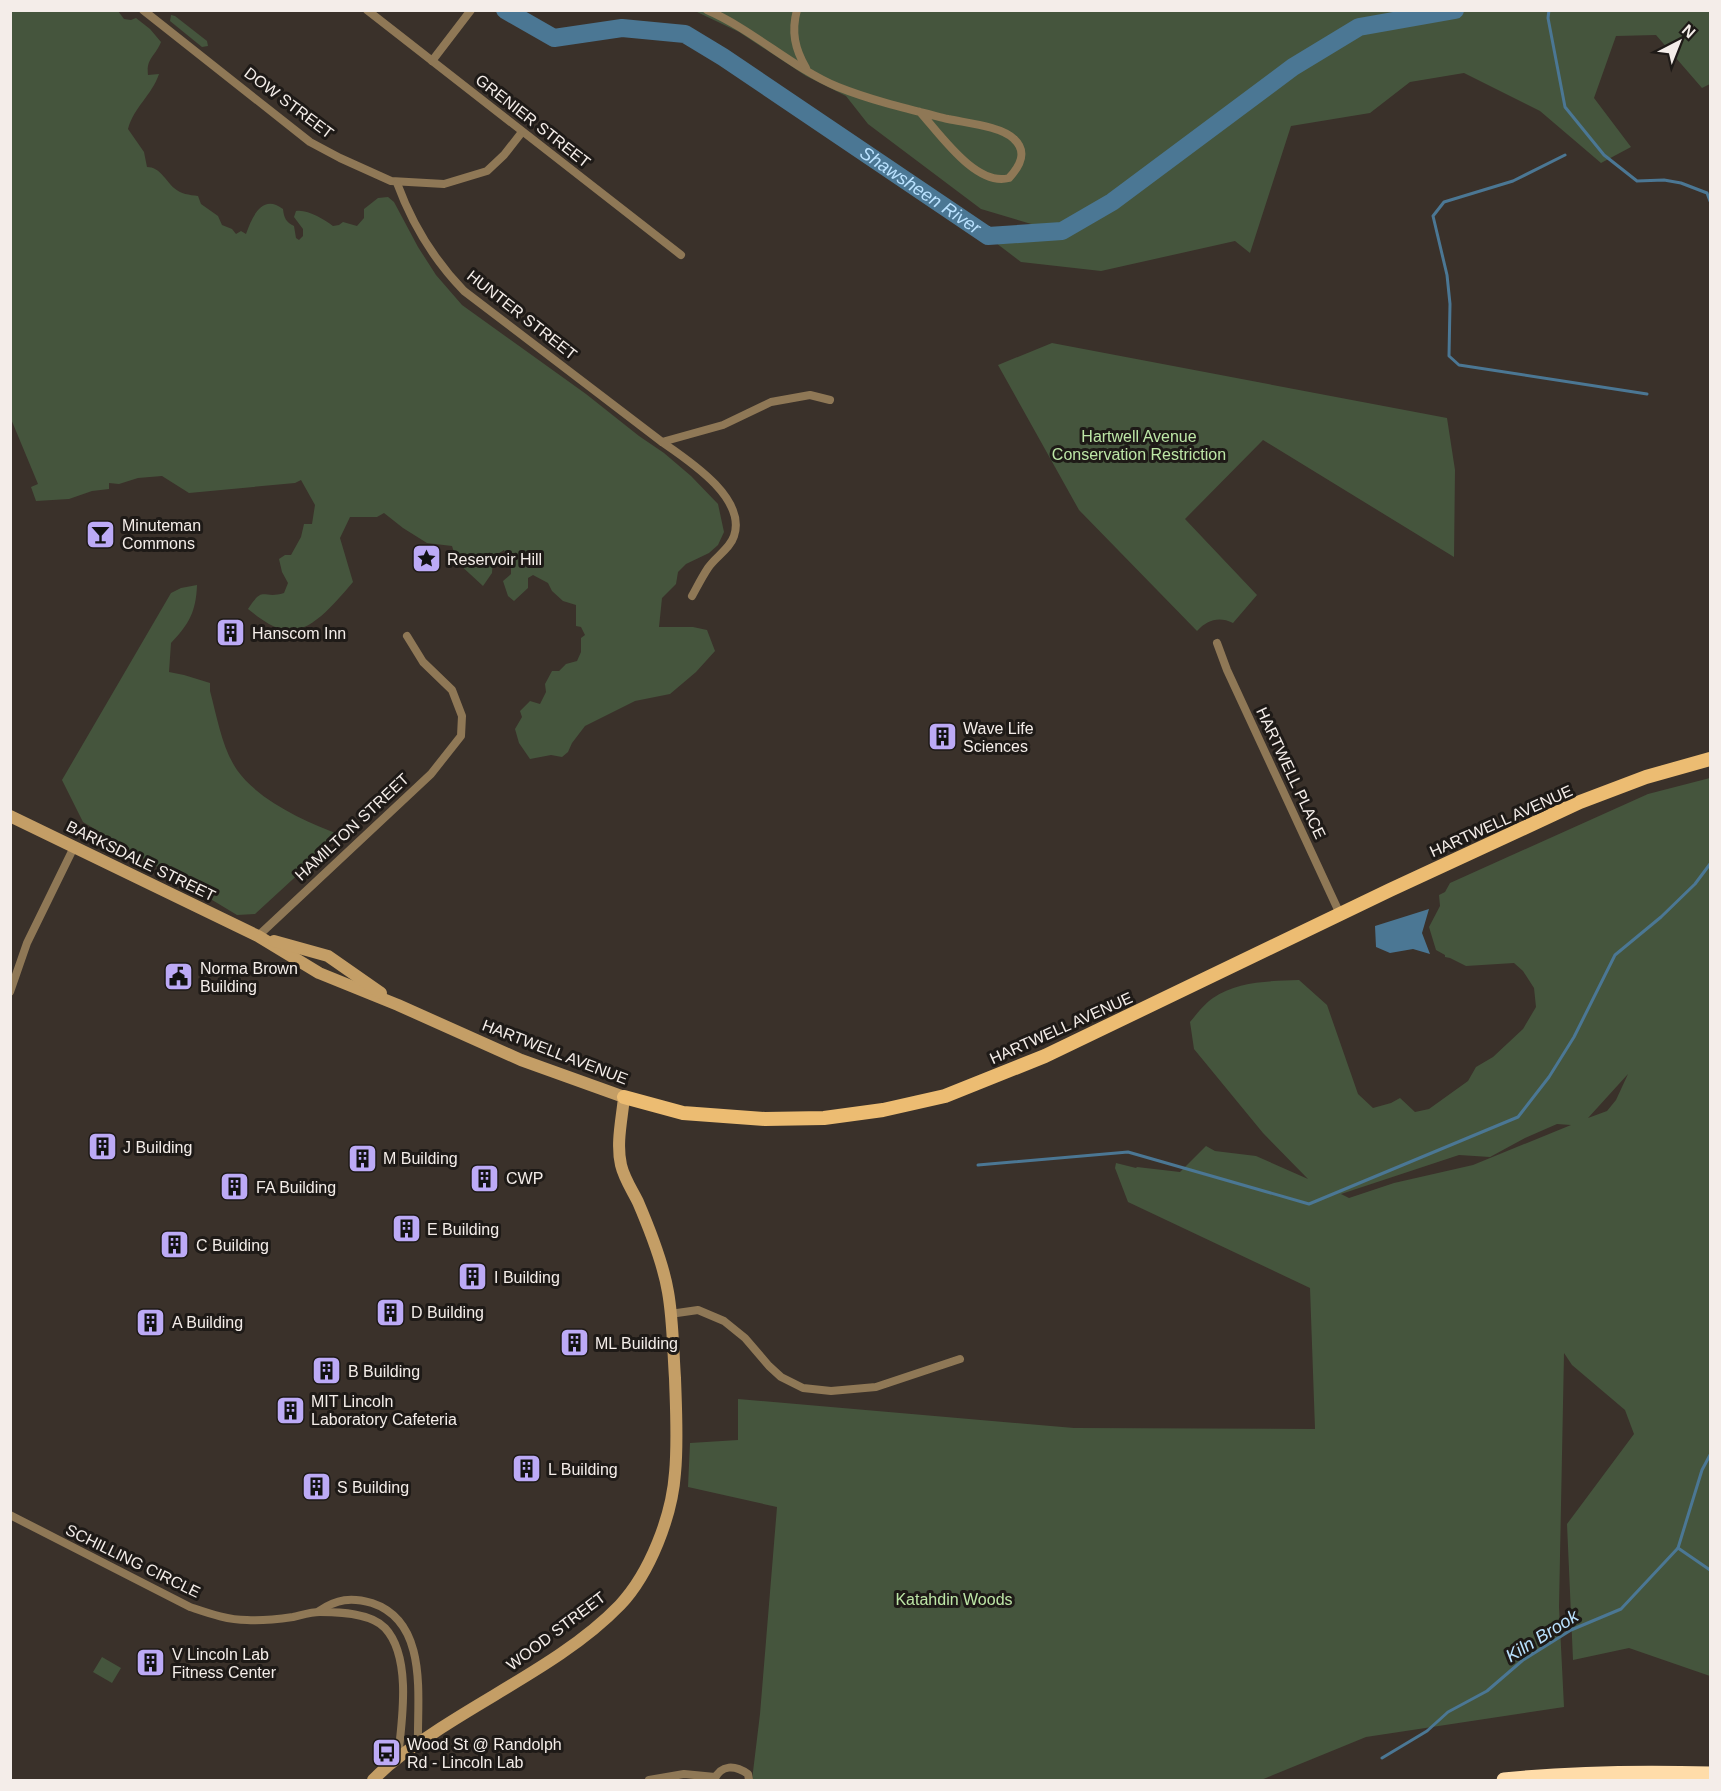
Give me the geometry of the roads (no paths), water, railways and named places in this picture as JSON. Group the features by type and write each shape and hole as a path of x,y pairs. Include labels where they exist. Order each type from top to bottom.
{"highway":[{"path":"1504,1780 1631,1772 1710,1774"}],"main road":[{"name":"HARTWELL AVENUE","path":"624,1097 683,1113 765,1119 812,1118 883,1110 945,1096 1045,1056 1580,802 1646,777 1710,759"}],"street":[{"name":"DOW STREET","path":"142,10 310,142 397,183 444,184 487,171 504,155 522,132"},
{"name":"GRENIER STREET","path":"368,10 681,255"},
{"path":"432,61 471,10"},
{"path":"706,10 838,87 920,112 1004,132 1018,143 1022,152 1022,162 1009,178 994,179 984,176 960,157 920,112"},
{"path":"797,10 793,34 807,71"},
{"name":"HUNTER STREET","path":"397,183 407,210 429,250 464,291 693,465 722,491 735,516 734,536 708,567 692,596"},
{"path":"663,442 723,425 771,402 810,395 830,400"},
{"name":"HAMILTON STREET","path":"258,936 431,774 461,736 462,716 452,690 423,662 407,636"},
{"name":"HARTWELL PLACE","path":"1217,643 1340,914"},
{"name":"BARKSDALE STREET","path":"10,816 258,936 320,973"},
{"path":"10,992 27,943 74,847"},
{"name":"BARKSDALE STREET","path":"258,936 328,956"},
{"name":"HARTWELL AVENUE","path":"328,956 398,1005"},
{"name":"HARTWELL AVENUE","path":"320,973 520,1060 624,1097"},
{"name":"WOOD STREET","path":"373,1780 398,1757 418,1743 569,1646 620,1604 638,1581 660,1534 675,1474 676,1403 670,1314 668,1291 658,1257 648,1227 621,1165 620,1130 624,1097"},
{"path":"670,1314 698,1310 724,1321 745,1338 768,1366 781,1377 803,1388 831,1391 876,1387 960,1359"},
{"name":"SCHILLING CIRCLE","path":"10,1515 190,1607 215,1616 248,1621 318,1612 351,1614 369,1618 384,1627 394,1641 400,1659 403,1719 398,1757"},
{"name":"SCHILLING CIRCLE","path":"318,1612 341,1599 358,1600 375,1604 392,1615 403,1627 413,1644 417,1668 418,1743"},
{"path":"649,1780 684,1774 714,1779 723,1769 729,1767 741,1769 748,1774 749,1780"}],"water":[{"path":"1429,909 1422,933 1430,954 1413,949 1390,953 1376,947 1375,926"}],"waterway":[{"name":"Shawsheen River","path":"505,10 554,38 622,28 685,34 723,57 988,236 1062,231 1112,202 1293,67 1359,27 1455,10"},
{"name":"Kiln Brook","path":"1549,10 1548,18 1565,107 1604,155 1637,181 1664,180 1681,183 1707,193 1710,201"},
{"path":"1565,155 1513,181 1444,202 1433,216 1447,275 1450,304 1449,356 1459,365 1647,394"},
{"path":"978,1165 1128,1152 1309,1204 1518,1117 1549,1077 1574,1037 1615,955 1661,917 1695,884 1710,864"},
{"name":"Kiln Brook","path":"1710,1455 1702,1470 1678,1548 1710,1570"},
{"name":"Kiln Brook","path":"1382,1758 1427,1731 1448,1712 1487,1691 1523,1660 1571,1630 1621,1609 1678,1548"}],"place":[{"name":"Minuteman Commons","path":"101,534"},
{"name":"Reservoir Hill","path":"426,559"},
{"name":"Hanscom Inn","path":"231,633"},
{"name":"Wave Life Sciences","path":"942,737"},
{"name":"Norma Brown Building","path":"179,977"},
{"name":"J Building","path":"102,1147"},
{"name":"M Building","path":"362,1158"},
{"name":"CWP","path":"485,1178"},
{"name":"FA Building","path":"235,1187"},
{"name":"E Building","path":"406,1229"},
{"name":"C Building","path":"175,1245"},
{"name":"I Building","path":"473,1277"},
{"name":"D Building","path":"390,1312"},
{"name":"A Building","path":"151,1322"},
{"name":"ML Building","path":"574,1343"},
{"name":"B Building","path":"327,1371"},
{"name":"MIT Lincoln Laboratory Cafeteria","path":"290,1410"},
{"name":"L Building","path":"527,1469"},
{"name":"S Building","path":"316,1487"},
{"name":"V Lincoln Lab Fitness Center","path":"151,1663"},
{"name":"Wood St @ Randolph Rd - Lincoln Lab","path":"386,1753"}],"park label":[{"name":"Hartwell Avenue Conservation Restriction","path":"1139,445"},
{"name":"Katahdin Woods","path":"954,1599"}]}
